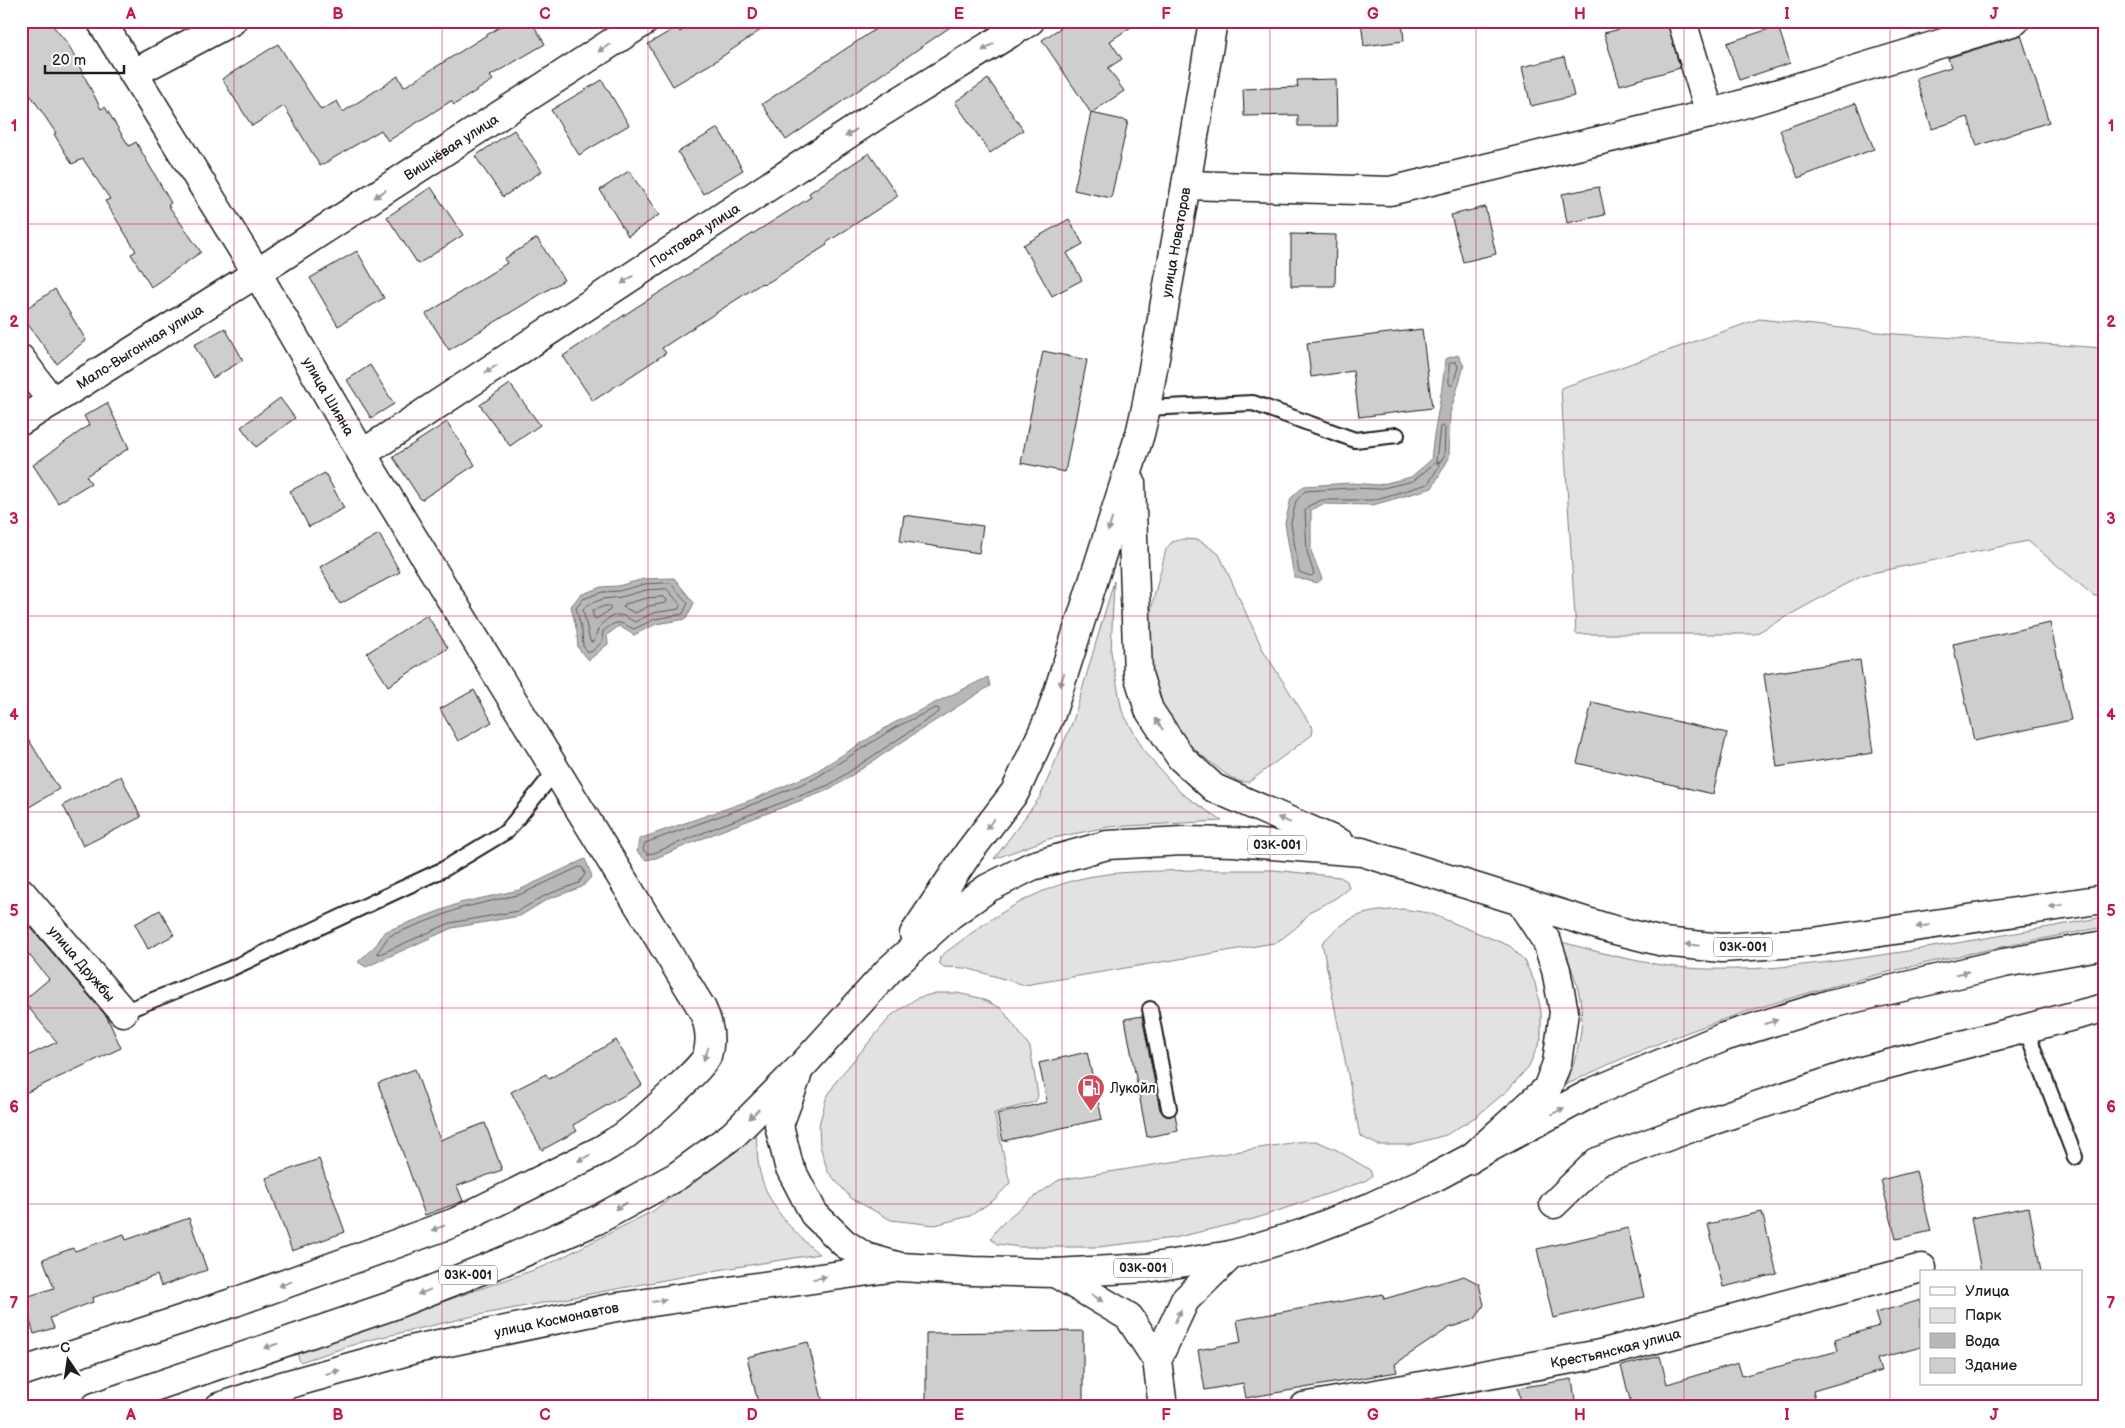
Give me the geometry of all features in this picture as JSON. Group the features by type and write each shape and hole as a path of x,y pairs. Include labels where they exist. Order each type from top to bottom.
{"street":[{"name":"улица Шияна","path":"21,1372 235,1302 456,1222 601,1150 622,1137 686,1080 706,1058 710,1042 702,1007 362,454 257,273 101,21"},
{"path":"134,73 232,21"},
{"name":"Вишнёвая улица","path":"257,273 645,21"},
{"name":"Почтовая улица","path":"362,454 877,115 1030,21"},
{"name":"улица Новаторов","path":"889,970 969,852 1014,792 1051,714 1146,408 1186,186 1212,21"},
{"path":"1682,21 1710,114"},
{"path":"1186,186 1390,191 1710,114 2015,21"},
{"name":"Мало-Выгонная улица","path":"21,422 257,273"},
{"path":"21,358 52,402"},
{"path":"1130,462 1138,674 1149,710 1181,758 1214,788 1362,852"},
{"name":"03К-001","path":"95,1407 391,1306 504,1261 597,1220 677,1176 733,1135 801,1067 889,970 950,915 988,888 1032,866 1107,845 1182,840 1362,852 1520,901 1663,942 1722,948 1813,942 2104,899"},
{"name":"улица Дружбы","path":"21,892 124,1012"},
{"name":"03К-001","path":"1469,1160 1547,1088 1558,1062 1564,1012 1556,970 1546,942 1520,901"},
{"name":"03К-001","path":"801,1067 779,1125 789,1166 814,1214 844,1243 865,1257 900,1267 972,1271 1055,1273 1147,1268 1231,1255 1301,1234 1368,1208 1469,1160 1593,1092 1724,1037 1840,1001 2004,963 2104,945"},
{"path":"1554,1204 1597,1162 1858,1072 2025,1027 2104,1008"},
{"path":"1157,1360 1185,1300 1231,1255"},
{"name":"улица Космонавтов","path":"220,1407 282,1386 415,1349 611,1308 900,1267"},
{"name":"Крестьянская улица","path":"1303,1407 1600,1354 1922,1268"},
{"path":"1055,1273 1129,1317 1157,1360 1162,1407"}],"lane":[{"path":"1146,408 1253,403 1355,440 1397,435"},
{"path":"124,1012 230,969 444,869 507,831 557,769"},
{"path":"1150,1009 1168,1108"},
{"path":"2025,1027 2075,1157"}],"green space":[{"path":"1759,319 1896,334 2104,348 2104,596 2094,596 2028,541 1862,575 1755,634 1576,634 1561,388"},
{"path":"1183,539 1199,540 1219,554 1263,650 1313,729 1312,735 1249,782 1239,781 1228,776 1181,735 1160,702 1148,666 1148,627 1166,549 1172,542"},
{"path":"1114,581 1111,652 1122,711 1146,754 1181,793 1222,821 1108,827 1048,839 994,859 1040,797 1073,721"},
{"path":"1274,870 1340,877 1347,881 1349,888 1336,898 1311,911 1299,925 1274,943 1025,985 966,968 944,967 939,963 940,957 984,924 1015,905 1048,889 1095,876 1127,872"},
{"path":"1403,909 1429,913 1510,946 1524,960 1535,983 1541,1011 1541,1039 1529,1066 1508,1090 1477,1116 1446,1135 1409,1145 1378,1145 1360,1136 1322,943 1341,925 1358,916 1377,911"},
{"path":"2104,917 2104,927 1966,954 1897,970 1829,987 1762,1007 1695,1029 1630,1055 1566,1085 1578,1046 1582,1016 1578,990 1562,942 1615,956 1670,966 1707,969 1754,969 1825,963 1895,953"},
{"path":"936,993 957,993 980,998 1001,1008 1030,1047 1038,1096 1035,1102 994,1113 1010,1183 994,1200 970,1216 935,1225 891,1220 851,1198 828,1172 820,1146 819,1125 826,1099 837,1080 892,1015 917,998"},
{"path":"756,1133 757,1155 762,1181 774,1205 799,1236 819,1254 718,1270 478,1315 365,1341 300,1362 297,1353 545,1266 653,1211"},
{"path":"1316,1141 1335,1149 1370,1170 1372,1176 1365,1181 1254,1219 1174,1238 1098,1247 1020,1247 997,1244 991,1239 995,1232 1011,1216 1059,1180 1297,1142"}],"water":[{"path":"1458,355 1464,366 1450,413 1449,458 1432,488 1373,505 1323,504 1311,510 1311,551 1322,579 1317,583 1294,577 1285,523 1291,498 1304,486 1351,483 1378,485 1411,477 1431,460 1445,359"},
{"path":"674,578 694,603 686,619 656,624 634,635 619,626 607,635 608,644 589,660 578,648 577,632 571,606 580,595 601,587 618,586 644,579"},
{"path":"988,677 990,686 831,789 656,858 646,860 637,852 639,839 754,799 812,774 892,724"},
{"path":"585,859 592,876 582,887 548,899 520,916 452,928 366,967 358,962 377,944 384,932 460,903 519,890"}],"building":[{"path":"21,21 49,21 68,44 101,109 105,107 129,146 136,142 171,203 168,205 201,252 151,287 131,254 136,251 105,201 110,199 83,159 72,164 54,134 56,133 21,81"},
{"path":"509,21 531,21 545,44 490,76 493,80 454,105 451,101 388,141 381,130 320,166 284,106 252,126 222,79 278,44 321,110 337,101 343,112 398,76 404,87"},
{"path":"695,21 774,21 714,62 673,86 648,44 677,27 680,32"},
{"path":"888,21 959,21 786,140 762,104"},
{"path":"1071,21 1140,21 1110,41 1122,59 1108,68 1124,91 1091,113 1042,40"},
{"path":"1361,21 1402,21 1404,41 1364,46"},
{"path":"1653,21 1667,21 1680,68 1620,85 1604,33"},
{"path":"1778,26 1790,63 1739,80 1727,43"},
{"path":"2021,35 2049,122 1977,146 1968,117 1932,129 1916,78 1951,67 1948,58"},
{"path":"1564,57 1574,96 1531,106 1522,67"},
{"path":"988,79 1023,130 990,153 955,102"},
{"path":"1336,79 1337,126 1298,126 1298,115 1244,116 1243,89 1298,87 1297,80"},
{"path":"602,80 629,125 579,155 551,110"},
{"path":"1856,103 1874,149 1798,178 1780,130"},
{"path":"1091,113 1128,121 1111,198 1074,190"},
{"path":"718,128 743,170 703,194 678,152"},
{"path":"514,130 542,171 503,197 475,156"},
{"path":"869,153 898,196 826,243 827,245 764,285 762,283 662,348 666,353 593,401 563,356 635,308 811,197 809,193"},
{"path":"629,171 659,215 628,236 600,190"},
{"path":"431,187 463,235 418,264 387,217"},
{"path":"1599,187 1605,215 1567,223 1562,194"},
{"path":"1485,207 1496,254 1463,262 1451,215"},
{"path":"1069,219 1083,244 1067,253 1082,280 1052,296 1023,245"},
{"path":"1291,234 1336,235 1335,286 1291,286"},
{"path":"537,238 564,280 449,350 426,314 507,263 504,259"},
{"path":"357,251 384,298 338,326 310,278"},
{"path":"55,289 86,340 57,364 21,315 21,312"},
{"path":"225,328 243,360 213,378 194,345"},
{"path":"1422,329 1432,408 1359,417 1353,371 1311,377 1307,343"},
{"path":"1043,351 1087,360 1065,472 1021,463"},
{"path":"370,365 394,404 371,418 347,380"},
{"path":"510,384 540,425 510,446 480,405"},
{"path":"280,398 295,418 256,447 241,427"},
{"path":"107,403 129,448 86,476 91,483 58,503 33,465 89,425 84,416"},
{"path":"447,422 475,465 421,500 393,457"},
{"path":"325,473 344,508 309,527 290,491"},
{"path":"904,515 983,526 979,553 900,541"},
{"path":"379,534 400,572 340,604 320,567"},
{"path":"427,615 448,648 388,686 367,653"},
{"path":"2050,623 2071,720 1974,741 1953,644"},
{"path":"1860,660 1873,753 1777,767 1764,674"},
{"path":"474,690 492,722 458,741 440,709"},
{"path":"1592,702 1727,733 1713,794 1577,763"},
{"path":"21,727 59,789 21,812"},
{"path":"121,776 141,817 83,846 63,805"},
{"path":"160,910 174,935 148,949 135,924"},
{"path":"21,916 107,1017 121,1048 21,1095 21,1059 57,1042 23,1001 49,979 21,945"},
{"path":"1142,1016 1160,1110 1167,1116 1175,1114 1178,1131 1147,1137 1125,1019"},
{"path":"616,1040 642,1085 573,1125 577,1131 542,1150 511,1092 546,1074 549,1079"},
{"path":"1087,1052 1102,1119 1003,1141 997,1114 1047,1102 1039,1063"},
{"path":"415,1069 440,1140 485,1123 502,1170 457,1186 463,1201 425,1215 378,1083"},
{"path":"319,1159 345,1232 292,1251 266,1178"},
{"path":"1916,1171 1931,1231 1896,1239 1881,1180"},
{"path":"2029,1207 2041,1270 1981,1270 1971,1218"},
{"path":"1762,1212 1777,1274 1723,1287 1708,1224"},
{"path":"189,1218 207,1270 161,1286 157,1275 92,1298 93,1302 50,1318 54,1328 34,1334 23,1298 54,1288 43,1259 73,1248 75,1251 124,1234 126,1240"},
{"path":"1628,1228 1644,1297 1553,1318 1537,1249"},
{"path":"1464,1276 1479,1284 1484,1305 1475,1319 1449,1328 1395,1364 1397,1372 1246,1398 1243,1383 1205,1390 1198,1350 1241,1342 1237,1320 1383,1294 1384,1299"},
{"path":"1920,1300 1920,1347 1877,1359 1881,1371 1813,1391 1816,1404 1804,1407 1632,1407 1621,1366 1660,1356 1667,1384 1738,1363 1742,1376 1838,1351 1835,1339 1879,1326 1875,1313"},
{"path":"1083,1331 1083,1407 926,1407 926,1333"},
{"path":"808,1342 824,1407 759,1407 747,1357"},
{"path":"1572,1379 1576,1407 1522,1407 1518,1388"}],"place":[{"name":"Лукойл","path":"1091,1112"}]}
